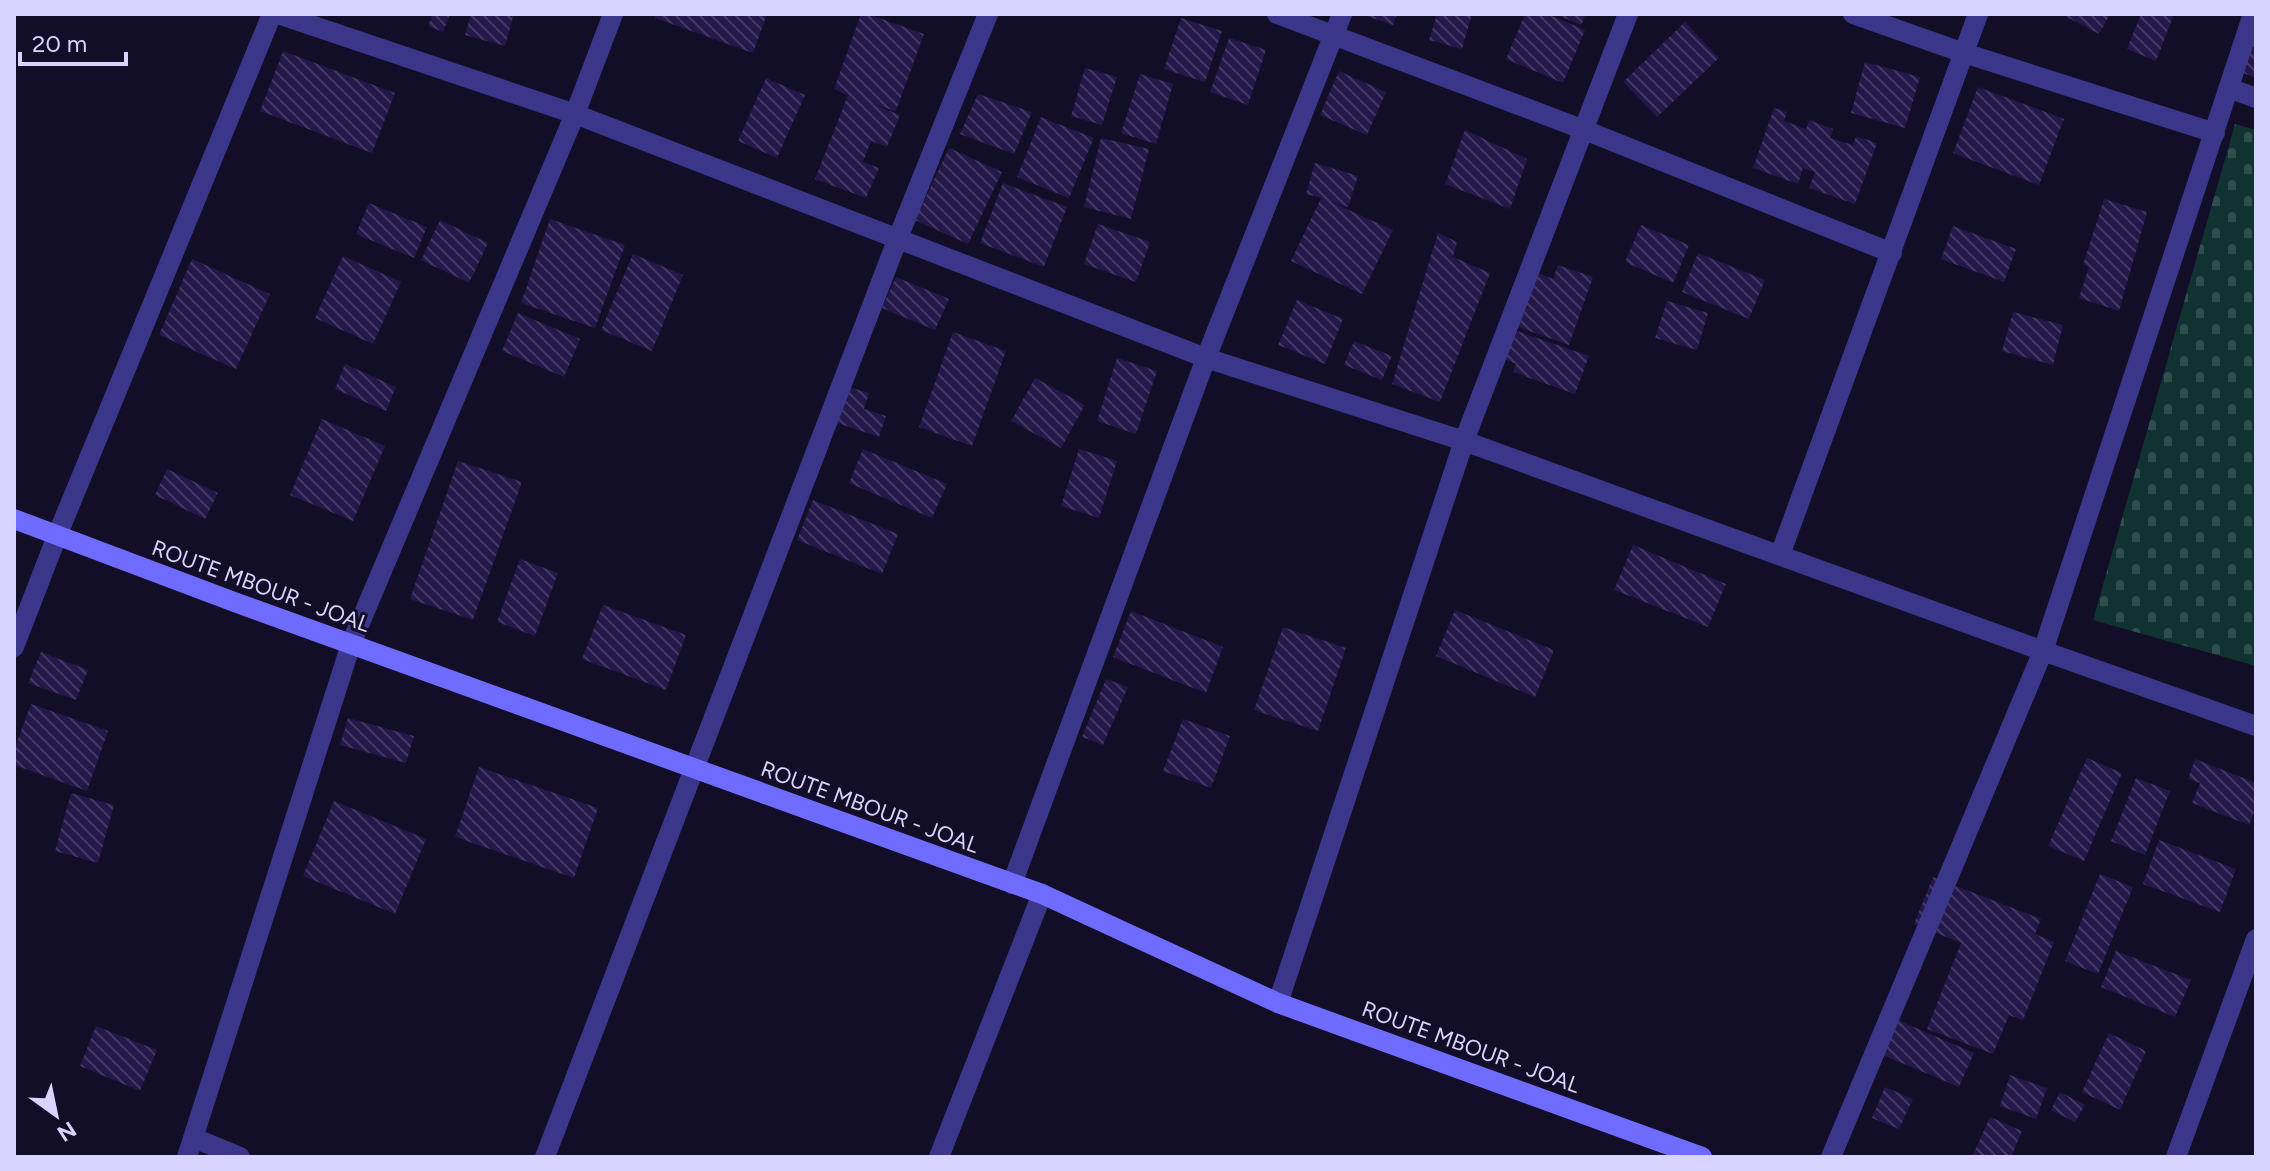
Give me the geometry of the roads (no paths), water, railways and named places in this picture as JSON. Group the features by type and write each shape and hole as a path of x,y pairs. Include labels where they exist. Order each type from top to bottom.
{"main road":[{"name":"ROUTE MBOUR - JOAL","path":"14,519 1042,894 1278,1003 1701,1157"}],"street":[{"path":"14,647 57,536 275,14 575,114 1206,358 1464,441 2256,726"},
{"path":"240,1157 190,1148 351,644 575,114 613,14"},
{"path":"545,1157 898,238 988,14"},
{"path":"1277,14 1582,129 1892,253"},
{"path":"1012,884 1206,358 1342,14"},
{"path":"1278,1003 1464,441 1628,14"},
{"path":"1853,14 2215,133"},
{"path":"1780,555 1978,14"},
{"path":"1831,1157 2043,651 2253,14"},
{"path":"2229,88 2256,98"},
{"path":"939,1157 1042,894"},
{"path":"2176,1157 2256,939"}]}
